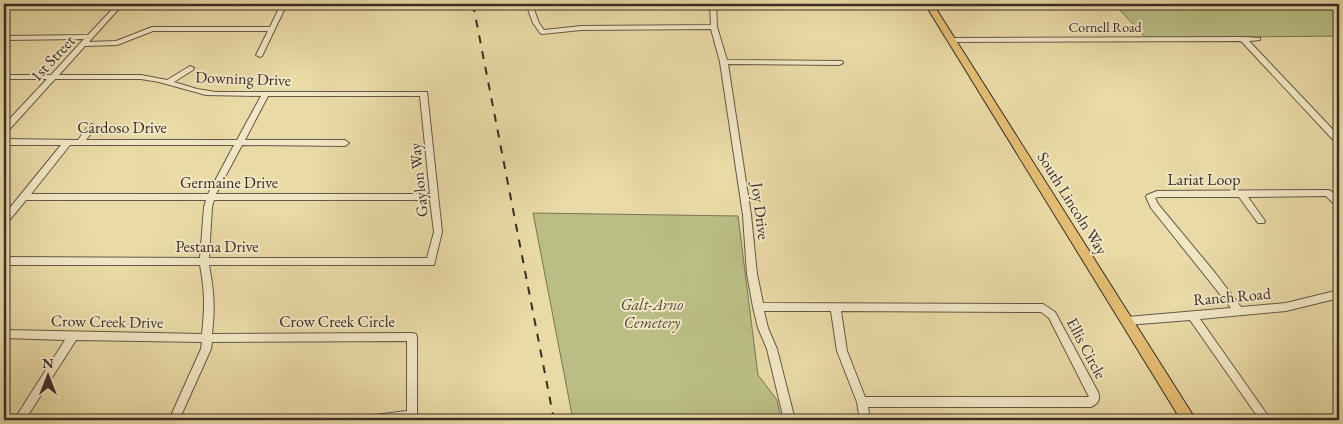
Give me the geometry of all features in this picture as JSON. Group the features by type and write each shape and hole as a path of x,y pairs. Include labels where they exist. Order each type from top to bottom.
{"main road":[{"name":"South Lincoln Way","path":"929,4 1189,420"}],"street":[{"name":"1st Street","path":"4,130 120,4"},
{"path":"260,55 282,8 281,4"},
{"path":"529,4 536,23 542,32 581,28 714,26"},
{"name":"Joy Drive","path":"713,4 714,26 724,62 747,215 752,274 758,307 763,328 772,349 789,420"},
{"path":"83,44 107,44 127,41 140,33 152,29 271,29"},
{"path":"4,38 89,37"},
{"path":"1244,39 1339,141"},
{"name":"Cornell Road","path":"952,40 1258,39"},
{"path":"724,62 839,63"},
{"path":"169,82 190,68"},
{"name":"Downing Drive","path":"4,77 141,77 169,82 185,89 205,93 424,94"},
{"path":"174,420 206,349 209,338 209,288 204,261 211,197 266,94"},
{"name":"Gaylon Way","path":"424,94 438,232 431,262"},
{"path":"80,142 92,128"},
{"name":"Cardoso Drive","path":"4,142 345,143"},
{"path":"4,221 68,142"},
{"name":"Lariat Loop","path":"1239,311 1154,206 1150,197 1158,194 1328,193 1339,204"},
{"path":"1240,194 1261,221"},
{"name":"Germaine Drive","path":"23,197 434,198"},
{"name":"Pestana Drive","path":"4,262 431,262"},
{"name":"Ranch Road","path":"1127,321 1306,303 1339,294"},
{"name":"Ellis Circle","path":"758,307 1043,308 1052,315 1094,395 1094,399 1091,402 862,402"},
{"path":"835,307 842,351 862,402 865,420"},
{"path":"1192,315 1266,420"},
{"name":"Crow Creek Drive","path":"4,334 209,338"},
{"path":"19,420 73,336"},
{"name":"Crow Creek Circle","path":"209,338 412,337 412,418"},
{"path":"336,420 412,418"}],"green space":[{"path":"1114,4 1339,4 1339,36 1146,38"},
{"name":"Galt-Arno Cemetery","path":"533,213 738,216 758,375 777,400 781,420 573,420"}],"railway":[{"path":"473,4 554,420"}]}
